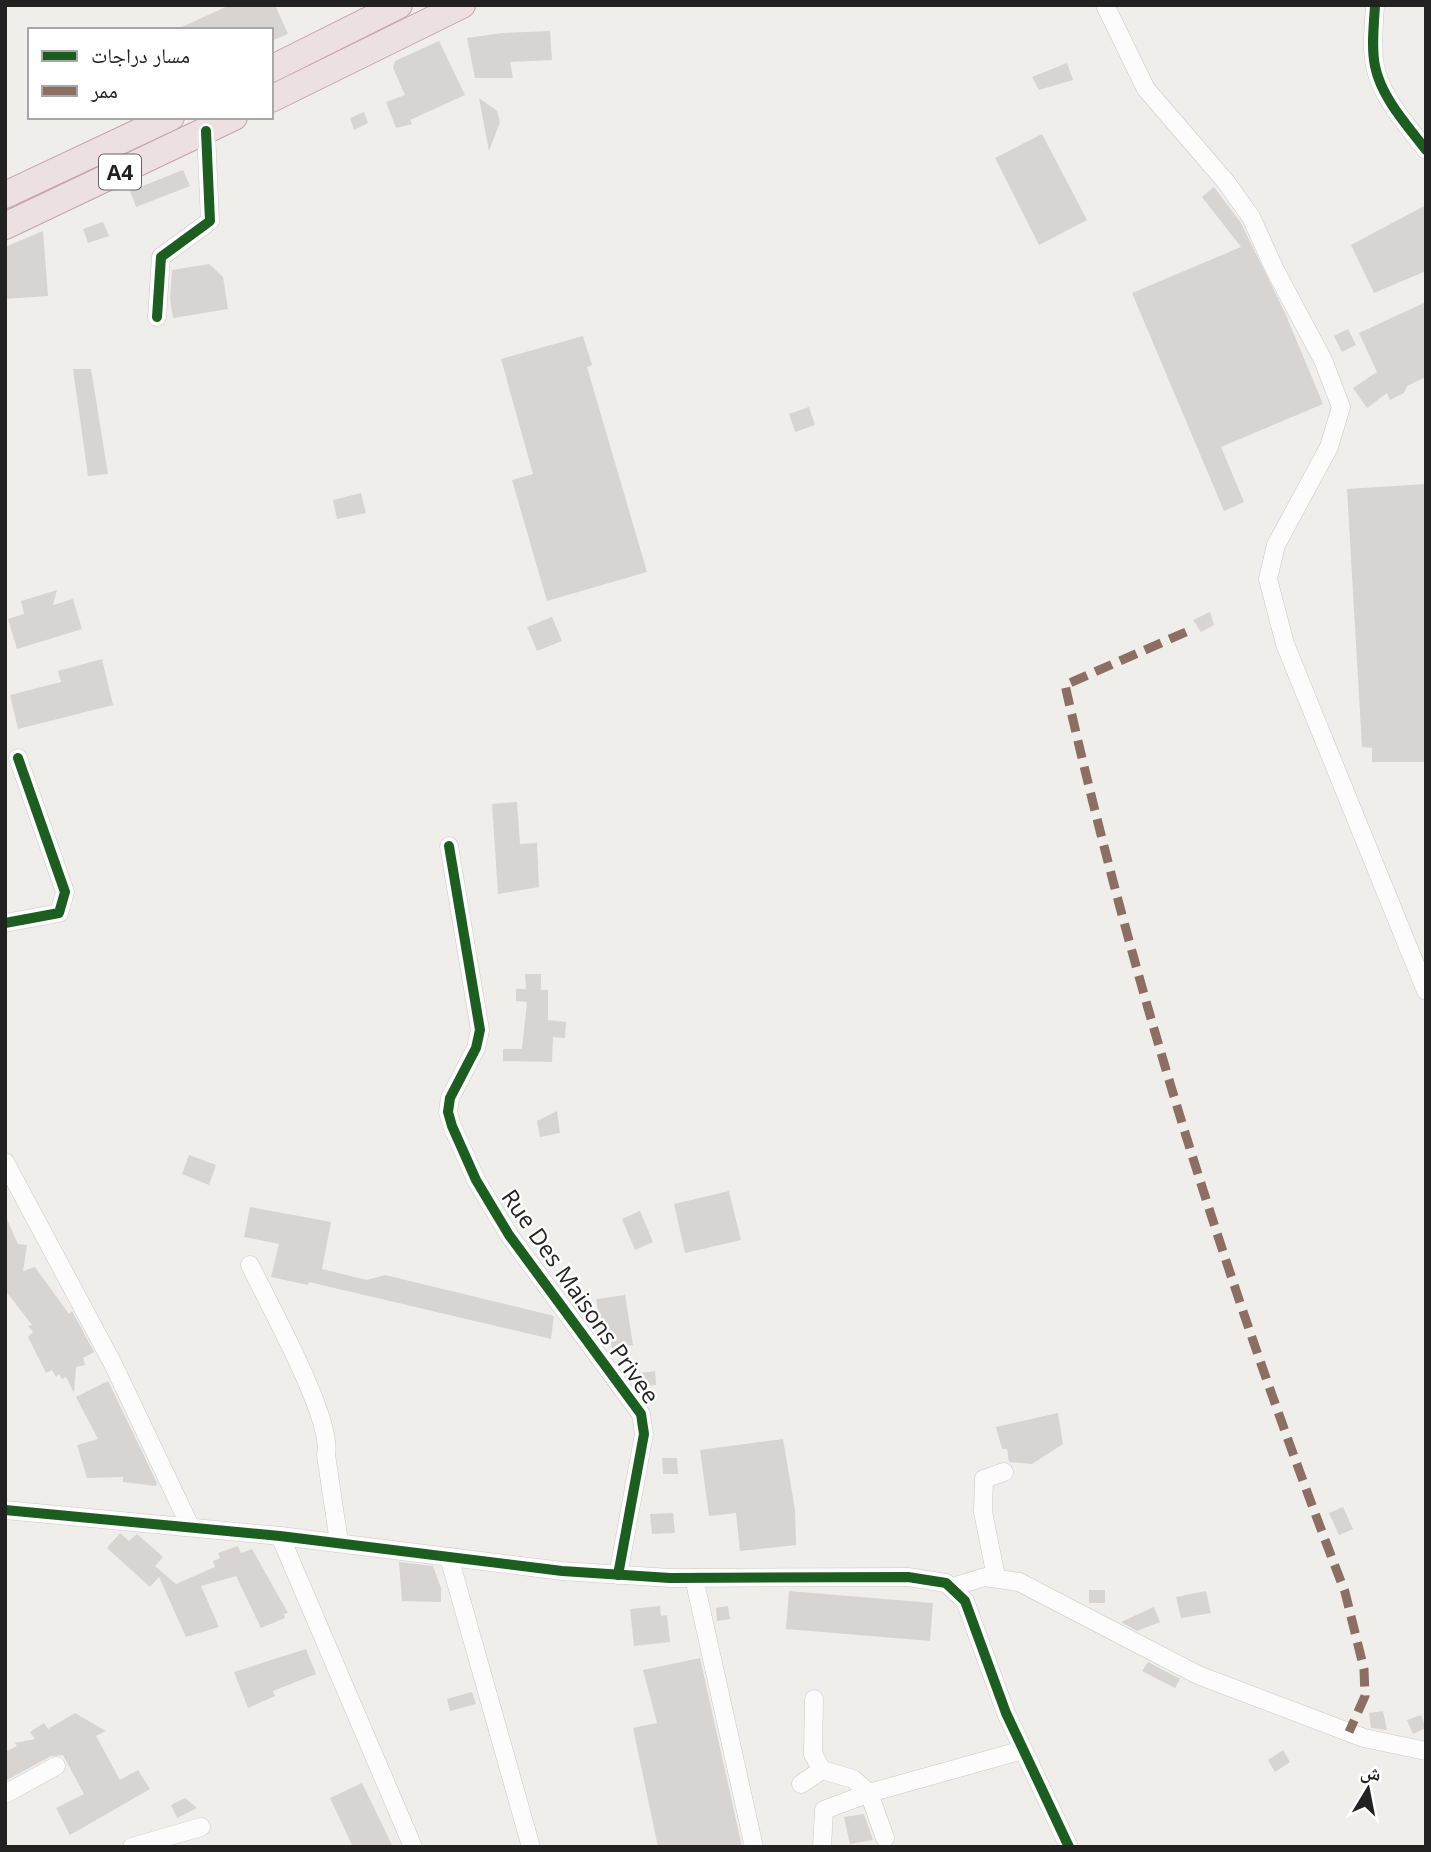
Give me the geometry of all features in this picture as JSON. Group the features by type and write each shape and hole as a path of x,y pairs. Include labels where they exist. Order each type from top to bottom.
{"highway":[{"path":"273,68 399,5"},
{"path":"273,98 462,5"},
{"name":"A4","path":"5,195 167,119"},
{"name":"A4","path":"5,226 230,119"}],"street":[{"path":"1105,5 1146,89 1226,182 1251,217 1275,270 1323,360 1341,407 1329,447 1276,545 1268,579 1285,644 1426,991"},
{"path":"1375,5 1373,52 1377,75 1392,103 1426,150"},
{"path":"157,317 161,257 209,221 206,131"},
{"path":"5,923 59,913 65,892 18,758"},
{"name":"Rue Des Maisons Privee","path":"449,846 480,1030 476,1048 452,1090 450,1119 476,1180 499,1219 641,1414 644,1434 618,1575"},
{"path":"5,1162 113,1364 190,1526"},
{"path":"250,1265 320,1414 329,1442 326,1455 339,1542"},
{"path":"996,1577 983,1512 984,1479 1003,1472"},
{"path":"5,1510 190,1526 618,1575 694,1578 915,1578 952,1587 965,1601 996,1690 1069,1847"},
{"path":"280,1536 413,1847"},
{"path":"449,1557 531,1847"},
{"path":"952,1587 975,1578 996,1577 1031,1587 1198,1675 1364,1738 1426,1751"},
{"path":"694,1578 754,1847"},
{"path":"814,1699 813,1754 822,1770 853,1779 869,1793 885,1838"},
{"path":"822,1847 824,1810 869,1793 1023,1750"},
{"path":"5,1794 56,1766"},
{"path":"801,1784 822,1770"},
{"path":"132,1847 201,1827"}],"building":[{"path":"230,5 275,5 288,34 273,40 273,28 179,28"},
{"path":"550,31 552,60 510,62 513,78 475,78 467,38"},
{"path":"439,41 465,95 410,120 412,124 396,128 386,102 405,95 393,68 395,61"},
{"path":"1067,63 1073,80 1039,90 1032,77"},
{"path":"479,98 497,111 500,122 489,151"},
{"path":"364,112 368,123 354,130 350,118"},
{"path":"1042,134 1087,220 1039,245 995,158"},
{"path":"183,170 190,186 136,207 130,191"},
{"path":"1214,187 1241,223 1285,313 1323,404 1221,447 1244,502 1224,511 1132,293 1241,247 1202,197"},
{"path":"1426,205 1426,271 1374,293 1351,245"},
{"path":"103,222 109,236 88,243 83,229"},
{"path":"43,231 48,296 5,299 5,247"},
{"path":"209,264 223,277 228,309 173,318 170,299 172,270"},
{"path":"1426,302 1426,377 1407,386 1404,393 1390,400 1387,393 1367,408 1353,388 1377,372 1359,333"},
{"path":"1348,329 1356,345 1342,352 1334,336"},
{"path":"583,336 592,365 587,367 647,572 547,601 512,480 533,474 501,359"},
{"path":"73,369 91,369 108,474 88,476"},
{"path":"809,407 815,425 795,432 789,414"},
{"path":"1426,484 1426,762 1372,762 1372,748 1362,747 1347,489"},
{"path":"361,493 366,513 337,519 333,500"},
{"path":"57,590 53,605 73,599 82,629 17,649 8,619 24,614 21,601"},
{"path":"1210,612 1214,625 1201,632 1193,620"},
{"path":"552,617 562,641 537,651 527,627"},
{"path":"102,659 113,705 18,729 10,695 61,682 58,671"},
{"path":"517,802 520,844 537,843 539,887 498,894 492,804"},
{"path":"525,974 541,974 541,990 548,990 548,1020 566,1022 565,1038 553,1037 552,1062 503,1061 503,1049 522,1049 527,1002 516,1001 516,989 526,989"},
{"path":"557,1111 560,1133 540,1137 537,1121"},
{"path":"189,1155 216,1165 209,1185 182,1174"},
{"path":"729,1191 741,1240 685,1253 674,1204"},
{"path":"250,1207 331,1222 322,1269 367,1280 385,1275 554,1316 551,1339 309,1282 308,1285 271,1277 279,1244 244,1237"},
{"path":"640,1211 653,1242 635,1250 622,1219"},
{"path":"5,1215 18,1244 27,1245 23,1271 35,1267 69,1314 72,1311 94,1352 83,1358 85,1365 76,1367 74,1393 66,1377 62,1379 59,1374 56,1377 52,1370 46,1373 28,1337 33,1332 28,1326 32,1325 5,1290"},
{"path":"625,1295 633,1345 612,1348 610,1335 602,1336 596,1299"},
{"path":"655,1371 656,1385 642,1386 641,1373"},
{"path":"108,1381 157,1483 156,1486 123,1482 123,1477 87,1478 77,1445 98,1439 76,1397"},
{"path":"1058,1413 1063,1444 1032,1464 1009,1462 1007,1449 1002,1449 996,1427"},
{"path":"783,1439 795,1510 796,1545 740,1551 736,1513 709,1516 700,1450"},
{"path":"662,1458 677,1458 678,1474 663,1474"},
{"path":"1343,1507 1353,1529 1339,1535 1329,1513"},
{"path":"673,1513 675,1533 652,1534 650,1514"},
{"path":"120,1533 129,1541 137,1534 163,1557 155,1566 176,1584 215,1567 213,1561 220,1558 218,1553 238,1546 241,1553 252,1549 288,1613 284,1614 285,1618 261,1628 236,1576 201,1586 219,1627 186,1637 159,1577 150,1587 107,1548"},
{"path":"399,1562 433,1566 441,1588 441,1602 402,1601"},
{"path":"1089,1590 1105,1590 1105,1603 1089,1603"},
{"path":"789,1591 933,1603 930,1641 786,1629"},
{"path":"1206,1591 1211,1613 1181,1618 1176,1597"},
{"path":"660,1606 661,1616 667,1615 670,1642 634,1646 630,1609"},
{"path":"728,1606 730,1619 717,1621 716,1608"},
{"path":"1154,1607 1160,1622 1137,1631 1121,1622"},
{"path":"306,1649 316,1674 273,1691 275,1696 248,1708 234,1672"},
{"path":"700,1658 742,1847 658,1847 633,1728 657,1723 643,1670"},
{"path":"1148,1662 1180,1679 1175,1688 1142,1671"},
{"path":"472,1692 476,1704 450,1711 447,1699"},
{"path":"1383,1711 1387,1730 1371,1728 1369,1713"},
{"path":"75,1713 106,1731 96,1736 120,1780 138,1770 150,1789 70,1835 56,1808 84,1794 63,1755 51,1756 5,1781 5,1752 17,1746 15,1743 35,1739 30,1732 44,1723 48,1729"},
{"path":"1421,1715 1426,1728 1413,1734 1407,1720"},
{"path":"1283,1750 1290,1762 1275,1772 1268,1760"},
{"path":"362,1783 393,1847 353,1847 330,1798"},
{"path":"185,1798 197,1808 177,1818 171,1805"},
{"path":"864,1814 873,1840 850,1844 844,1817"}],"marked path":[{"path":"1186,632 1065,685 1122,916 1188,1144 1263,1369 1345,1592 1364,1669 1365,1696 1349,1732"}],"cycle path":[{"path":"1375,5 1373,51 1378,77 1396,110 1426,150"},
{"path":"157,317 161,257 210,221 206,131"},
{"path":"5,923 59,913 65,892 18,758"},
{"path":"449,846 480,1030 476,1048 450,1098 448,1112 476,1180 509,1235 641,1414 644,1434 618,1575"},
{"path":"5,1510 280,1536 562,1571 670,1578 908,1577 946,1583 965,1601 1006,1713 1069,1847"}]}
